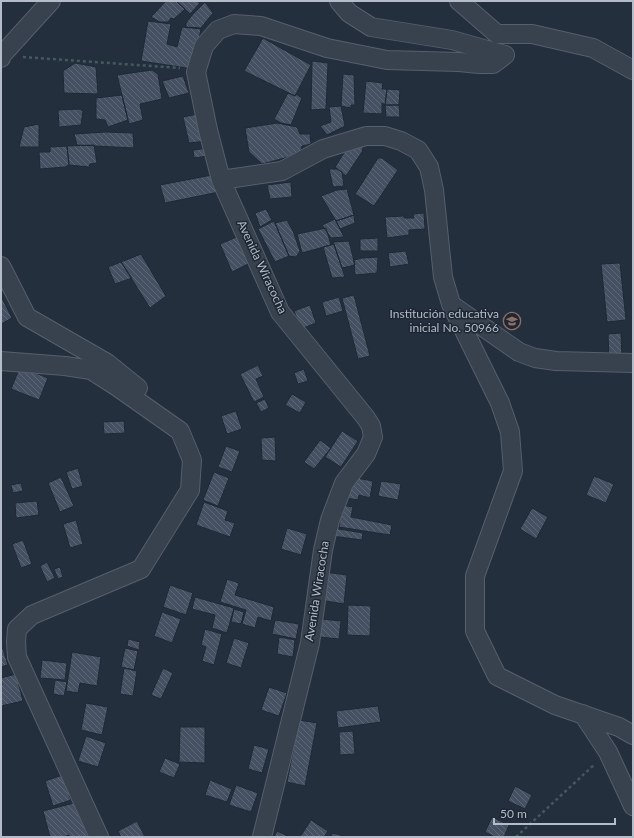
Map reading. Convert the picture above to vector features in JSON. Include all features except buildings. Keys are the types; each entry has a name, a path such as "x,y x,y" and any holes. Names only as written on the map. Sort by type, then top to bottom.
{"street":[{"path":"1,57 51,1"},
{"path":"339,1 349,13 371,27 452,40 505,55 503,43 497,34 459,1"},
{"name":"Avenida Wiracocha","path":"262,837 310,643 322,550 330,520 344,483 366,454 373,437 372,426 280,312 221,180 208,130 196,72 204,46 218,30 234,24 261,26 326,48 387,60 493,64 505,55"},
{"path":"497,34 532,34 593,48 633,70"},
{"path":"221,180 282,171 323,149 366,136 385,136 401,141 418,150 429,167 434,190 443,277 451,304 500,403 510,432 513,471 475,576 476,631 497,676 555,705 619,727 633,735"},
{"path":"1,266 27,317 107,363 164,409 180,431 192,460 190,490 141,569 32,615 17,630 8,642 17,657 99,837"},
{"path":"451,304 519,352 535,358 556,361 633,363"},
{"path":"1,361 65,366 91,370 180,431"},
{"path":"584,714 608,752 633,806"}],"path":[{"path":"1,57 193,69 196,72"},
{"path":"516,837 608,752"}],"place":[{"name":"Institución educativa inicial No. 50966","path":"512,321"}]}
